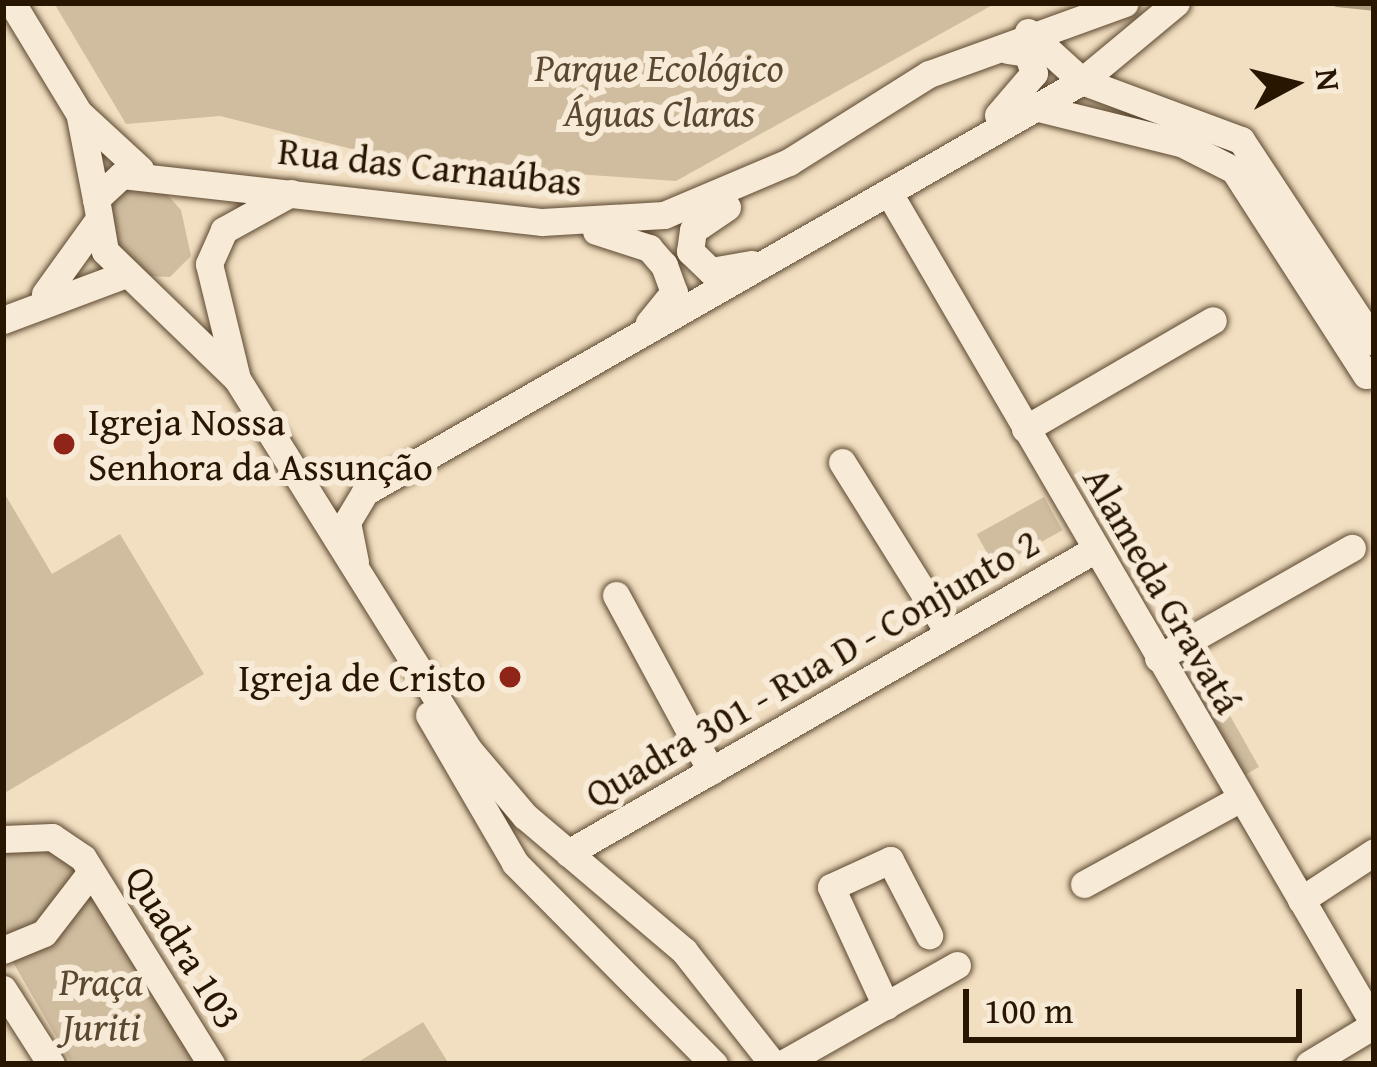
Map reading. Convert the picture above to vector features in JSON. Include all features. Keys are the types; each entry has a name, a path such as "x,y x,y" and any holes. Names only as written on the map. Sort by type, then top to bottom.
{"street":[{"path":"12,3 79,113 140,169 96,211 42,297"},
{"name":"Rua das Carnaúbas","path":"140,169 291,193 542,222 664,215 788,162 929,74 1028,32 1125,3"},
{"path":"361,590 347,522 365,492 782,258 968,142 1082,81 1176,3"},
{"path":"1028,32 1082,81 1241,140 1374,342"},
{"path":"929,74 1002,50 1035,64 1022,92 968,142"},
{"path":"1034,107 1181,142 1234,170 1370,368 1374,403"},
{"path":"79,113 96,211 126,274 237,379 416,677 525,816 696,963 777,1064 957,965"},
{"path":"782,258 711,271 689,238 788,162"},
{"path":"237,379 208,265 224,230 291,193"},
{"name":"Alameda Gravatá","path":"890,193 1374,1024"},
{"path":"542,222 614,234 664,265 672,302 619,350"},
{"path":"3,320 42,297 126,274"},
{"path":"1025,430 1213,320"},
{"path":"842,462 949,633"},
{"path":"294,476 315,490 365,492"},
{"path":"1158,658 1352,548"},
{"name":"Quadra 301 - Rua D - Conjunto 2","path":"568,853 1094,550"},
{"path":"616,595 711,771"},
{"path":"416,677 459,778 515,863 714,1064"},
{"path":"1084,884 1239,799"},
{"name":"Quadra 103","path":"6,834 52,837 91,872 211,1064"},
{"path":"1300,900 1374,852"},
{"path":"886,1006 831,887 890,860 929,935"},
{"name":"Quadra 103","path":"3,950 44,933 91,872"},
{"path":"3,989 51,1064"},
{"path":"1309,1064 1374,1024"}],"green space":[{"name":"Parque Ecológico Águas Claras","path":"54,3 996,3 676,181 404,162 220,116 126,124"},
{"path":"124,188 163,190 181,210 191,256 170,277 144,276 111,244 110,197"},
{"path":"3,491 52,574 120,534 204,674 3,794"},
{"path":"1044,497 1062,530 995,568 977,534"},
{"path":"1198,659 1259,767 1245,775 1182,669"},
{"name":"Praça Juriti","path":"39,842 79,863 199,1064 72,1064 3,945 3,854"},
{"path":"423,1022 449,1064 355,1064"}],"waterway":[{"path":"1337,3 1374,7"}],"place":[{"name":"Igreja Nossa Senhora da Assunção","path":"64,444"},
{"name":"Igreja de Cristo","path":"510,677"}]}
